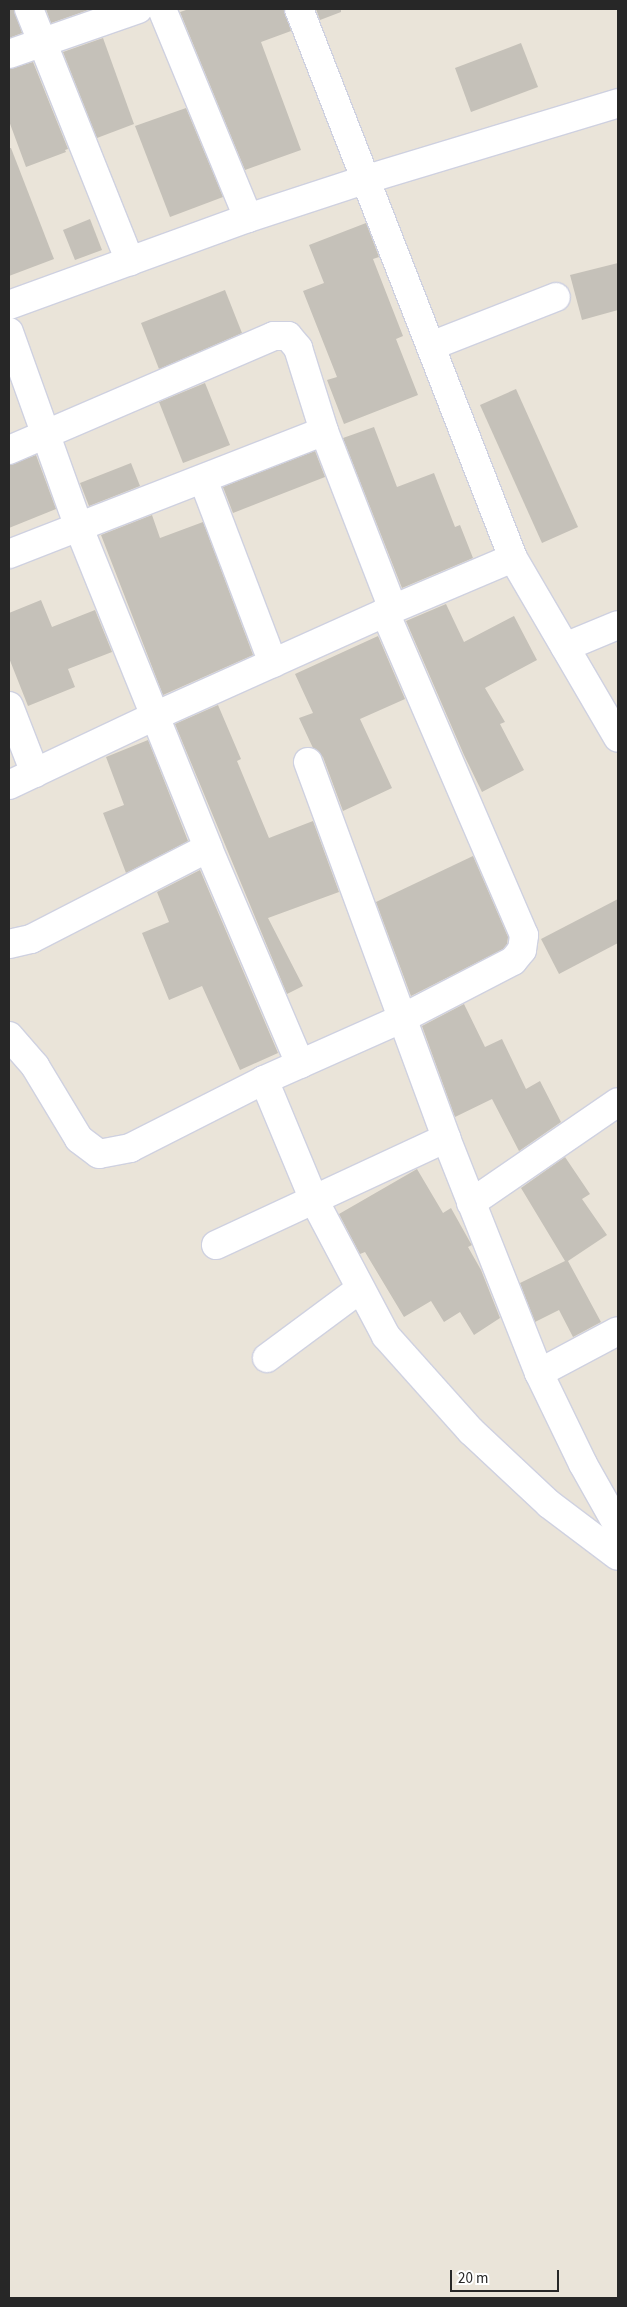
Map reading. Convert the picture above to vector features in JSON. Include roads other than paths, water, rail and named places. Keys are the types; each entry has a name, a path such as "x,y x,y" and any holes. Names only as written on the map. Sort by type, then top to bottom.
{"street":[{"path":"29,9 130,262"},
{"path":"9,54 138,9"},
{"path":"162,9 248,218"},
{"path":"298,9 367,179 513,558 618,738"},
{"path":"9,305 248,218 367,179 618,103"},
{"path":"431,346 556,297"},
{"path":"9,332 79,528 208,848 300,1064"},
{"path":"9,450 274,336 288,336 298,348 324,431 389,610 524,935 522,950 513,961 401,1019 264,1080 130,1148 99,1154 79,1139 35,1066 9,1036"},
{"path":"9,554 324,431"},
{"path":"203,479 273,663"},
{"path":"9,786 155,716 389,610 513,558"},
{"path":"565,647 618,625"},
{"path":"9,706 35,773"},
{"path":"308,762 401,1019 471,1203 539,1373 583,1464 618,1526"},
{"path":"9,944 31,939 208,848"},
{"path":"264,1080 314,1200 386,1336 471,1431 549,1504 618,1556"},
{"path":"471,1203 618,1102"},
{"path":"216,1245 446,1138"},
{"path":"267,1358 360,1289"},
{"path":"539,1373 618,1331"}]}
